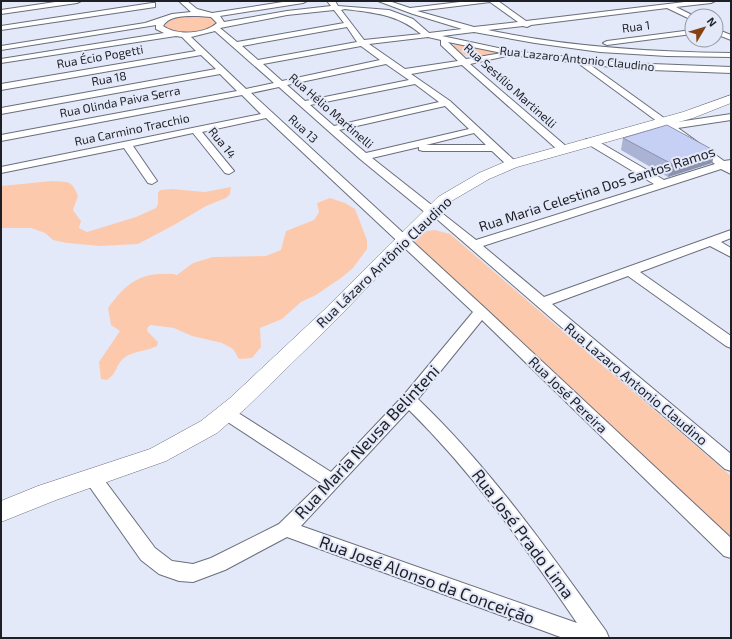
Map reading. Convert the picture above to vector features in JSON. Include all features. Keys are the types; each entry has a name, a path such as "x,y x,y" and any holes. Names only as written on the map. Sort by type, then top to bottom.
{"main road":[{"name":"Rua Lázaro Antônio Claudino","path":"1,512 48,493 158,455 209,427 226,413 331,314 443,200 461,189 512,164 590,141 667,123 688,115 730,105"}],"street":[{"path":"20,1 24,8"},
{"path":"1,12 76,1"},
{"path":"182,1 194,11 201,14"},
{"path":"248,1 256,7"},
{"path":"1,48 146,25 179,15 211,15 303,1"},
{"name":"Rua Lazaro Antonio Claudino","path":"382,1 470,29 556,44 632,51 731,55"},
{"path":"410,10 488,1"},
{"path":"493,1 728,166"},
{"path":"658,1 684,14"},
{"name":"Rua Sestílio Martinelli","path":"256,63 362,43 710,1"},
{"path":"1,28 150,3 164,20"},
{"path":"334,4 347,25 362,43 447,103 493,148 512,164"},
{"name":"Rua Lazaro Antonio Claudino","path":"1,61 175,34 203,33 218,26 334,4 386,12 410,21 427,35 512,53 581,62 663,68 731,70"},
{"name":"Rua Hélio Martinelli","path":"211,15 220,19 218,26 234,44 364,157 431,212"},
{"path":"164,20 159,25 160,28 175,34"},
{"path":"234,44 347,25"},
{"name":"Rua 1","path":"584,46 684,33"},
{"name":"Rua 13","path":"185,34 221,71 404,240"},
{"name":"Rua Sestílio Martinelli","path":"446,40 444,43 466,62 486,83 563,149"},
{"path":"620,41 623,46 632,51"},
{"name":"Rua Écio Pogetti","path":"1,86 202,52"},
{"path":"405,72 504,56 512,53"},
{"name":"Rua Olinda Paiva Serra","path":"1,138 244,92 386,61"},
{"name":"Rua 18","path":"1,111 221,71"},
{"path":"304,104 416,81"},
{"path":"332,129 447,103"},
{"name":"Rua Carmino Tracchio","path":"1,170 268,115"},
{"path":"364,157 475,130"},
{"name":"Rua 14","path":"196,131 228,171"},
{"path":"590,141 662,184"},
{"path":"127,144 152,181"},
{"path":"399,149 493,148"},
{"name":"Rua Maria Celestina Dos Santos Ramos","path":"473,244 662,184 728,166"},
{"name":"Rua Lazaro Antonio Claudino","path":"431,212 442,218 473,244 541,304 731,464"},
{"path":"541,304 629,270 731,234"},
{"name":"Rua José Pereira","path":"404,240 482,312 731,550"},
{"path":"711,241 731,253"},
{"path":"629,270 731,343"},
{"name":"Rua Maria Neusa Belinteni","path":"93,478 148,554 166,568 179,572 193,573 218,564 286,529 334,482 409,400 482,312"},
{"name":"Rua José Prado Lima","path":"409,400 438,427 502,501 600,638"},
{"path":"226,413 334,482"},
{"name":"Rua José Alonso da Conceição","path":"286,529 394,569 590,638"}],"shaded area":[{"path":"190,15 211,17 216,23 206,30 191,33 176,32 165,26 165,23 173,19"},
{"path":"457,44 493,51 495,54 477,58 467,56 451,46"},
{"path":"52,181 66,182 74,187 78,196 73,210 81,221 79,228 87,232 136,217 156,208 158,204 158,193 160,190 171,189 205,192 231,187 230,194 226,198 206,206 138,244 100,246 67,243 53,240 45,233 31,228 1,228 1,186"},
{"path":"330,198 345,203 355,209 367,240 367,249 353,268 341,278 316,295 301,302 282,319 260,328 261,347 252,358 239,359 233,349 222,343 192,336 174,328 151,325 148,327 147,331 158,342 157,346 127,356 119,363 111,377 107,380 101,379 99,362 120,331 111,325 108,308 118,295 129,285 142,277 150,275 177,275 193,263 213,257 266,256 281,250 286,231 314,220 319,212 317,203"},
{"path":"435,230 450,234 731,476 731,540 413,243 412,240 419,232"}],"building":[{"path":"667,125 715,151 672,164 623,138"}]}
